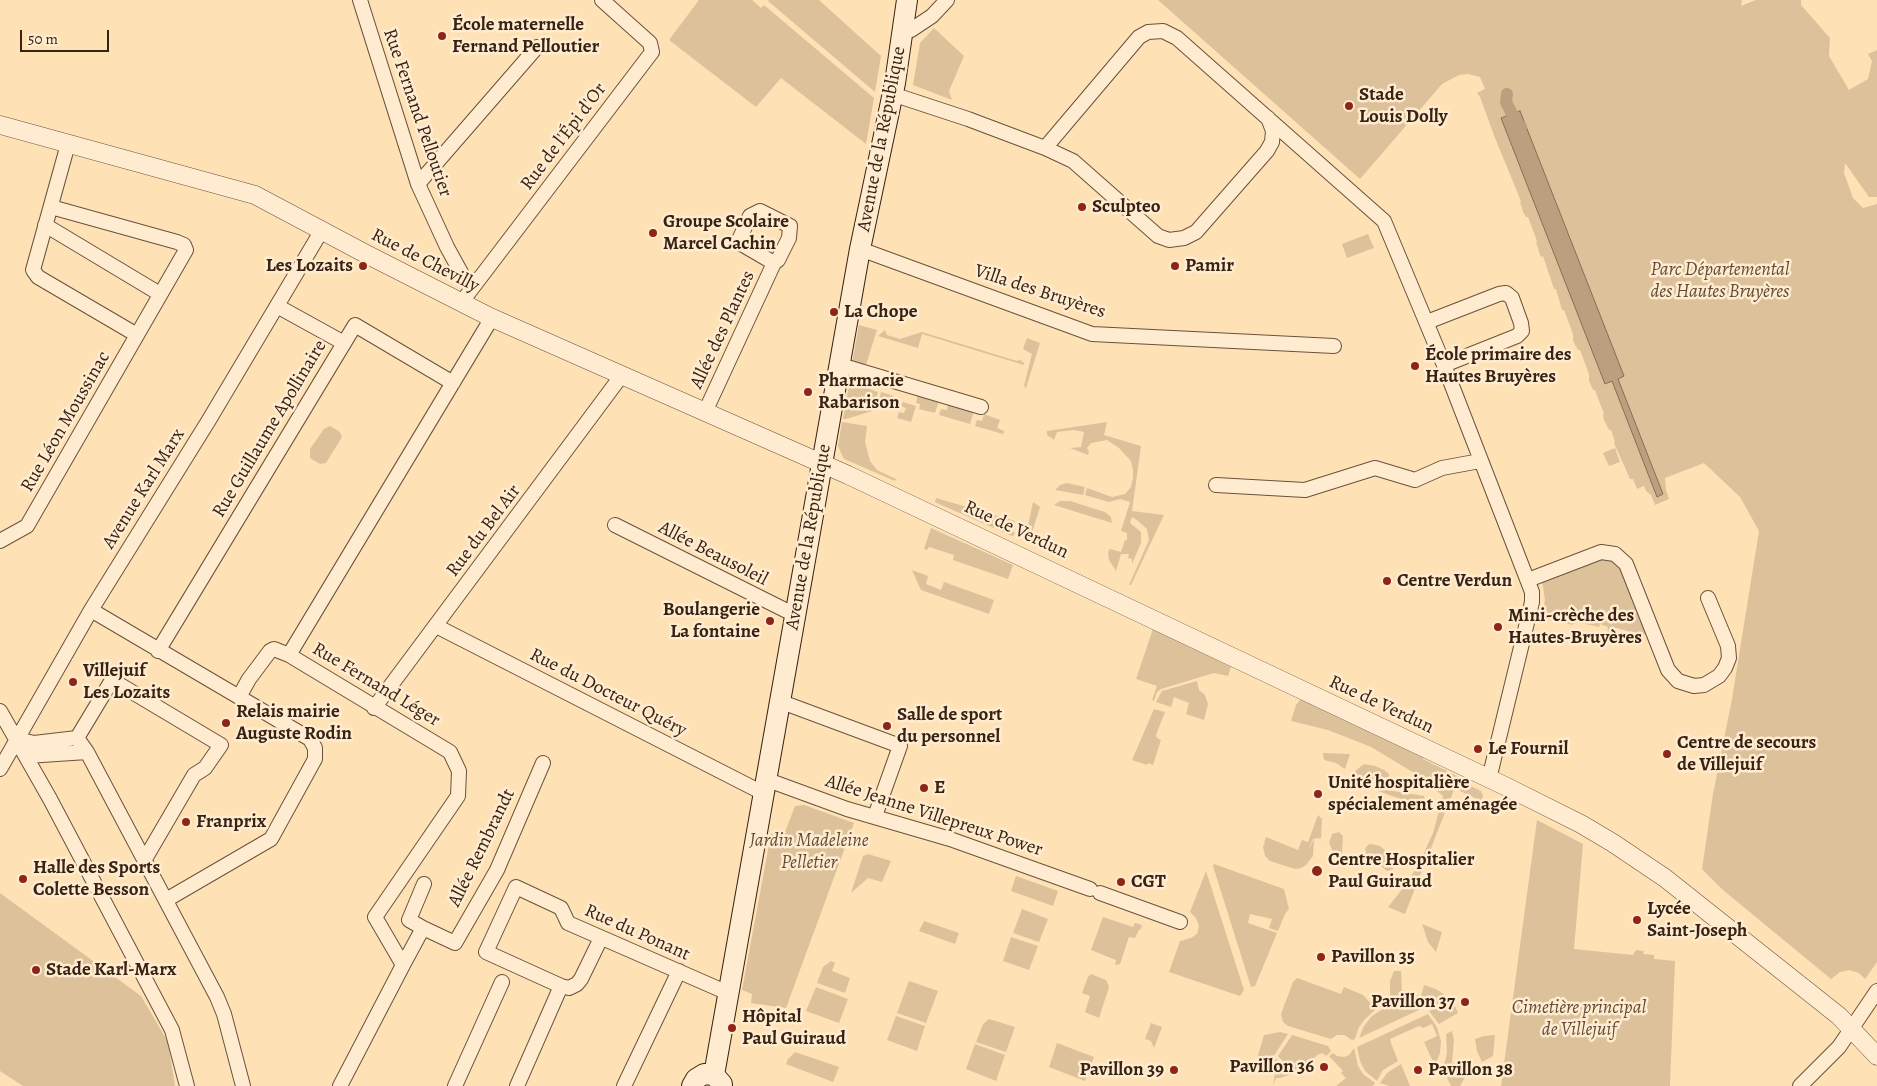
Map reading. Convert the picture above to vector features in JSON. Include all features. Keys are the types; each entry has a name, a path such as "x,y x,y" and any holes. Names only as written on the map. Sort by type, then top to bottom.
{"main road":[{"name":"Avenue de la République","path":"718,1080 728,993 764,786 860,249 892,94 907,0"},
{"name":"Avenue de la République","path":"692,1086 700,1075 709,1073 718,1080"}],"street":[{"name":"Rue Fernand Pelloutier","path":"360,0 418,184 447,247 464,278 473,287"},
{"name":"Rue de l'Épi d'Or","path":"463,304 473,287 652,52 652,46 648,41 602,0"},
{"path":"903,29 912,30 932,16 947,0"},
{"path":"1045,148 1140,37 1148,32 1163,31 1177,38 1384,221 1427,322 1532,592 1532,602 1489,779"},
{"path":"418,184 537,47"},
{"path":"892,94 959,116 1045,148 1073,161 1158,236 1169,240 1184,238 1196,232 1267,151 1272,142 1273,131 1268,117"},
{"name":"Rue de Chevilly","path":"0,125 255,195 490,317 822,463"},
{"path":"68,144 32,268 38,277 137,335"},
{"name":"Rue Léon Moussinac","path":"0,541 27,526 186,250 184,245 177,242 50,207"},
{"path":"45,225 160,294"},
{"name":"Avenue Karl Marx","path":"0,769 91,610 322,230"},
{"name":"Villa des Bruyères","path":"860,249 1092,334 1334,346"},
{"name":"Allée des Plantes","path":"705,412 774,263"},
{"path":"1427,322 1506,293 1512,298 1522,323 1522,331 1517,336 1444,366"},
{"path":"277,306 344,343"},
{"name":"Rue Fernand Léger","path":"402,965 375,917 458,796 460,771 450,752 289,656 488,326 490,317"},
{"name":"Rue Guillaume Apollinaire","path":"158,651 355,325 453,383"},
{"path":"840,365 981,407"},
{"name":"Rue du Bel Air","path":"374,708 622,375"},
{"path":"1216,485 1305,490 1375,468 1415,480 1442,468 1480,461"},
{"name":"Rue de Verdun","path":"822,463 1581,824 1665,878 1836,1014 1877,1056"},
{"name":"Allée Beausoleil","path":"615,525 795,615"},
{"path":"1528,580 1601,552 1615,554 1626,564 1668,670 1678,681 1699,686 1712,681 1725,668 1728,658 1728,646 1708,598"},
{"path":"91,610 310,739 314,748 315,759 270,839 166,900"},
{"name":"Rue du Docteur Quéry","path":"436,626 764,786"},
{"path":"239,697 270,651 274,649 289,656"},
{"path":"77,738 112,680 221,745 205,768 194,775 145,860"},
{"path":"779,701 900,746 875,816"},
{"path":"0,711 27,756 172,1030 187,1086"},
{"path":"17,740 34,743 77,738"},
{"path":"77,738 87,752 217,996 224,1014 244,1086"},
{"path":"27,756 87,752"},
{"name":"Allée Rembrandt","path":"424,884 409,920 455,943 497,870 543,763"},
{"name":"Allée Jeanne Villepreux Power","path":"764,786 773,781 847,808 950,838 1180,922"},
{"name":"Rue du Ponant","path":"561,986 486,952 516,887 561,908 568,923 728,993"},
{"path":"340,1086 423,928"},
{"path":"517,1086 561,986 569,988 577,984 601,938"},
{"path":"624,1086 679,972"},
{"path":"455,1086 502,982"},
{"path":"1800,1086 1839,1046 1877,992"}],"green space":[{"path":"699,0 752,0 761,8 764,5 874,98 866,144 781,78 756,107 669,40"},
{"path":"819,0 881,56 875,92 768,1"},
{"name":"Parc Départemental des Hautes Bruyères","path":"1158,0 1742,0 1741,6 1756,0 1801,0 1801,5 1830,38 1829,56 1849,90 1868,79 1872,61 1868,54 1877,50 1877,197 1869,197 1845,163 1844,173 1853,198 1863,208 1877,204 1877,962 1865,979 1859,973 1849,970 1840,972 1831,979 1723,890 1702,869 1713,794 1732,699 1759,531 1740,497 1704,463 1665,478 1669,499 1655,505 1651,495 1644,486 1637,489 1633,479 1630,479 1614,443 1611,430 1609,430 1604,420 1604,414 1595,390 1593,390 1589,381 1589,374 1580,350 1578,350 1573,341 1573,334 1564,310 1562,310 1556,289 1554,289 1543,256 1541,257 1528,217 1523,212 1521,201 1477,93 1485,89 1480,77 1468,74 1459,75 1442,84 1360,179"},
{"path":"934,28 964,56 949,91 952,100 913,85 920,43"},
{"path":"1368,234 1374,248 1347,258 1342,244"},
{"path":"859,325 877,330 865,368 852,363"},
{"path":"885,330 887,335 900,339 922,332 1017,361 1020,360 1024,365 922,334 918,348 878,336"},
{"path":"1027,338 1040,343 1026,388 1024,386 1032,354 1023,349"},
{"path":"851,374 857,376 855,384 878,392 872,411 843,419"},
{"path":"881,392 894,396 893,399 897,400 894,410 878,405"},
{"path":"918,395 939,401 935,413 919,409 920,404 916,403"},
{"path":"903,402 916,406 911,422 897,418 899,412 904,413 906,408 901,406"},
{"path":"948,404 974,411 970,424 939,415 941,409 947,410"},
{"path":"984,414 1000,420 997,428 1004,431 1003,434 975,426 977,420 982,421"},
{"path":"842,422 867,426 865,442 870,461 877,470 896,479 895,481 844,459 838,446"},
{"path":"1107,422 1104,435 1141,446 1132,511 1164,515 1131,585 1129,585 1149,540 1147,529 1132,517 1130,523 1141,532 1141,543 1132,564 1132,559 1128,558 1129,554 1121,554 1116,571 1109,560 1108,552 1110,549 1121,552 1125,540 1127,540 1127,533 1121,531 1130,502 1120,499 1109,502 1085,495 1087,488 1112,497 1125,494 1131,487 1133,478 1131,461 1119,448 1107,440 1091,443 1087,448 1088,455 1070,448 1081,447 1084,432 1074,430 1057,432 1054,440 1047,435 1047,431"},
{"path":"330,426 340,432 342,437 326,463 320,464 310,458 310,449 324,429"},
{"path":"1615,448 1620,462 1609,466 1603,453"},
{"path":"1067,483 1085,487 1083,495 1055,490 1060,485"},
{"path":"936,498 1015,521 1012,531 1015,533 1012,536 937,503 935,502"},
{"path":"1060,501 1070,501 1105,512 1111,517 1112,523 1054,505"},
{"path":"1033,502 1040,507 1030,539 1025,541 1023,535 1026,535"},
{"path":"931,528 1013,565 1008,579 953,560 954,555 929,547 927,550 924,549"},
{"path":"1604,557 1617,561 1648,634 1642,635 1613,628 1612,634 1607,633 1608,627 1600,624 1599,627 1577,622 1572,625 1566,623 1566,620 1557,618 1556,621 1541,619 1545,600 1542,580"},
{"path":"912,570 928,576 926,584 941,590 944,582 994,600 989,614 921,590"},
{"path":"1153,629 1231,667 1228,676 1214,673 1161,689 1157,692 1154,701 1152,700 1157,686 1136,679"},
{"path":"1197,681 1199,690 1205,695 1208,704 1204,720 1186,714 1189,703 1174,697 1171,707 1156,702 1162,691"},
{"path":"1301,699 1423,757 1423,759 1459,777 1405,914 1388,907 1408,882 1421,859 1433,833 1443,796 1416,774 1371,747 1328,730 1291,721 1296,705"},
{"path":"1154,709 1165,712 1156,735 1161,740 1153,765 1148,763 1147,765 1132,760"},
{"path":"1323,753 1350,754 1345,769 1336,763 1324,760"},
{"path":"1364,764 1384,770 1389,774 1389,778 1360,779 1355,771"},
{"path":"1459,780 1481,791 1483,797 1479,803 1471,806 1475,798 1456,789"},
{"path":"1344,783 1424,796 1427,809 1376,790"},
{"name":"Jardin Madeleine Pelletier","path":"804,805 854,823 786,1008 751,1003 752,994 742,990 771,834 781,830 785,832 795,806"},
{"path":"1318,815 1322,819 1321,838 1313,839 1307,852 1314,839 1313,856 1306,865 1295,869 1270,861 1265,856 1263,847 1264,844 1266,845 1264,843 1266,837 1298,850 1302,840 1308,842"},
{"name":"Cimetière principal de Villejuif","path":"1537,820 1583,844 1574,949 1633,955 1636,950 1644,951 1643,954 1654,955 1654,959 1675,961 1670,1086 1501,1086"},
{"path":"1339,832 1343,836 1342,853 1347,860 1348,864 1346,865 1338,863 1329,843 1332,834"},
{"path":"1371,844 1380,846 1388,853 1394,862 1393,869 1387,871 1375,861 1368,859 1365,849"},
{"path":"868,854 891,861 882,882 868,878 851,893 863,856"},
{"path":"1214,864 1284,889 1289,909 1278,931 1269,928 1272,919 1250,914 1248,923 1277,933 1255,986 1251,987 1213,866"},
{"path":"1206,871 1244,990 1240,996 1169,972 1180,941 1197,934 1199,926 1196,918 1190,912"},
{"path":"1016,876 1058,891 1053,906 1011,891"},
{"name":"Stade Karl-Marx","path":"0,893 141,996 168,1042 175,1086 23,1086 0,1071"},
{"path":"1022,909 1048,919 1039,942 1013,933"},
{"path":"1103,917 1133,927 1135,923 1142,925 1135,938 1129,937 1120,964 1115,965 1116,960 1091,950"},
{"path":"924,921 959,933 955,944 919,931"},
{"path":"1422,924 1442,932 1436,952 1428,942"},
{"path":"1011,937 1038,946 1029,970 1003,961"},
{"path":"831,961 835,963 832,971 850,978 845,993 817,983 823,967"},
{"path":"1394,971 1401,971 1402,994 1421,996 1424,985 1436,989 1449,998 1427,1009 1408,1002 1390,1003 1390,981"},
{"path":"1091,974 1106,980 1109,987 1099,1018 1085,1012 1090,996 1082,993"},
{"path":"1297,978 1341,994 1344,987 1363,995 1376,1009 1365,1019 1359,1027 1355,1039 1352,1040 1344,1035 1337,1035 1331,1039 1288,1026 1283,1022 1281,1014 1293,982"},
{"path":"909,981 938,991 926,1023 897,1013"},
{"path":"816,987 848,999 839,1023 806,1011"},
{"path":"1452,1000 1458,1013 1439,1024 1429,1011"},
{"path":"1408,1005 1421,1009 1359,1038 1364,1026 1372,1016 1386,1007"},
{"path":"1428,1014 1437,1027 1441,1041 1440,1053 1435,1066 1424,1042 1437,1036 1432,1024 1423,1028 1419,1026 1390,1039 1398,1061 1383,1070 1377,1081 1365,1071 1360,1061 1357,1047"},
{"path":"896,1016 925,1026 917,1051 887,1040"},
{"path":"989,1019 1015,1027 1006,1052 976,1042 983,1024"},
{"path":"1151,1023 1162,1027 1154,1048 1151,1041 1145,1039"},
{"path":"1452,1031 1454,1040 1452,1063 1469,1065 1471,1067 1460,1086 1451,1086 1443,1069 1447,1053 1446,1034"},
{"path":"1280,1032 1288,1034 1268,1065 1256,1062 1264,1035"},
{"path":"1292,1035 1328,1046 1331,1051 1326,1056 1323,1053 1317,1055 1314,1058 1314,1062 1299,1077 1278,1056"},
{"path":"1495,1035 1493,1056 1482,1062 1477,1051 1475,1039"},
{"path":"1057,1043 1094,1057 1085,1081 1049,1067"},
{"path":"975,1044 1005,1055 996,1081 966,1069"},
{"path":"1354,1048 1358,1066 1363,1074 1375,1083 1373,1086 1336,1086 1346,1078 1341,1073 1343,1071 1329,1056 1333,1053 1344,1057 1349,1055"},
{"path":"795,1052 839,1067 833,1082 786,1064"},
{"path":"1276,1059 1292,1074 1276,1078 1273,1086 1276,1067 1273,1063"},
{"path":"1401,1064 1410,1086 1389,1086 1380,1083 1387,1073"}],"shaded area":[{"path":"1520,111 1624,376 1618,379 1663,494 1657,497 1612,381 1605,384 1501,118"}],"waterway":[{"path":"1507,94 1506,102 1516,122 1521,127"}],"place":[{"name":"École maternelle Fernand Pelloutier","path":"442,36"},
{"name":"Stade Louis Dolly","path":"1349,106"},
{"name":"Sculpteo","path":"1082,207"},
{"name":"Groupe Scolaire Marcel Cachin","path":"653,233"},
{"name":"Les Lozaits","path":"363,266"},
{"name":"Pamir","path":"1175,266"},
{"name":"La Chope","path":"834,312"},
{"name":"École primaire des Hautes Bruyères","path":"1415,366"},
{"name":"Pharmacie Rabarison","path":"808,392"},
{"name":"Centre Verdun","path":"1387,581"},
{"name":"Boulangerie La fontaine","path":"770,621"},
{"name":"Mini-crèche des Hautes-Bruyères","path":"1498,627"},
{"name":"Villejuif Les Lozaits","path":"73,682"},
{"name":"Relais mairie Auguste Rodin","path":"226,723"},
{"name":"Salle de sport du personnel","path":"887,726"},
{"name":"Le Fournil","path":"1478,749"},
{"name":"Centre de secours de Villejuif","path":"1667,754"},
{"name":"E","path":"924,788"},
{"name":"Unité hospitalière spécialement aménagée","path":"1318,794"},
{"name":"Franprix","path":"186,822"},
{"name":"Centre Hospitalier Paul Guiraud","path":"1317,871"},
{"name":"Halle des Sports Colette Besson","path":"23,879"},
{"name":"CGT","path":"1121,882"},
{"name":"Lycée Saint-Joseph","path":"1637,920"},
{"name":"Pavillon 35","path":"1321,957"},
{"name":"Stade Karl-Marx","path":"36,970"},
{"name":"Pavillon 37","path":"1465,1002"},
{"name":"Hôpital Paul Guiraud","path":"732,1028"},
{"name":"Pavillon 36","path":"1324,1067"},
{"name":"Pavillon 39","path":"1174,1070"},
{"name":"Pavillon 38","path":"1418,1070"}]}
